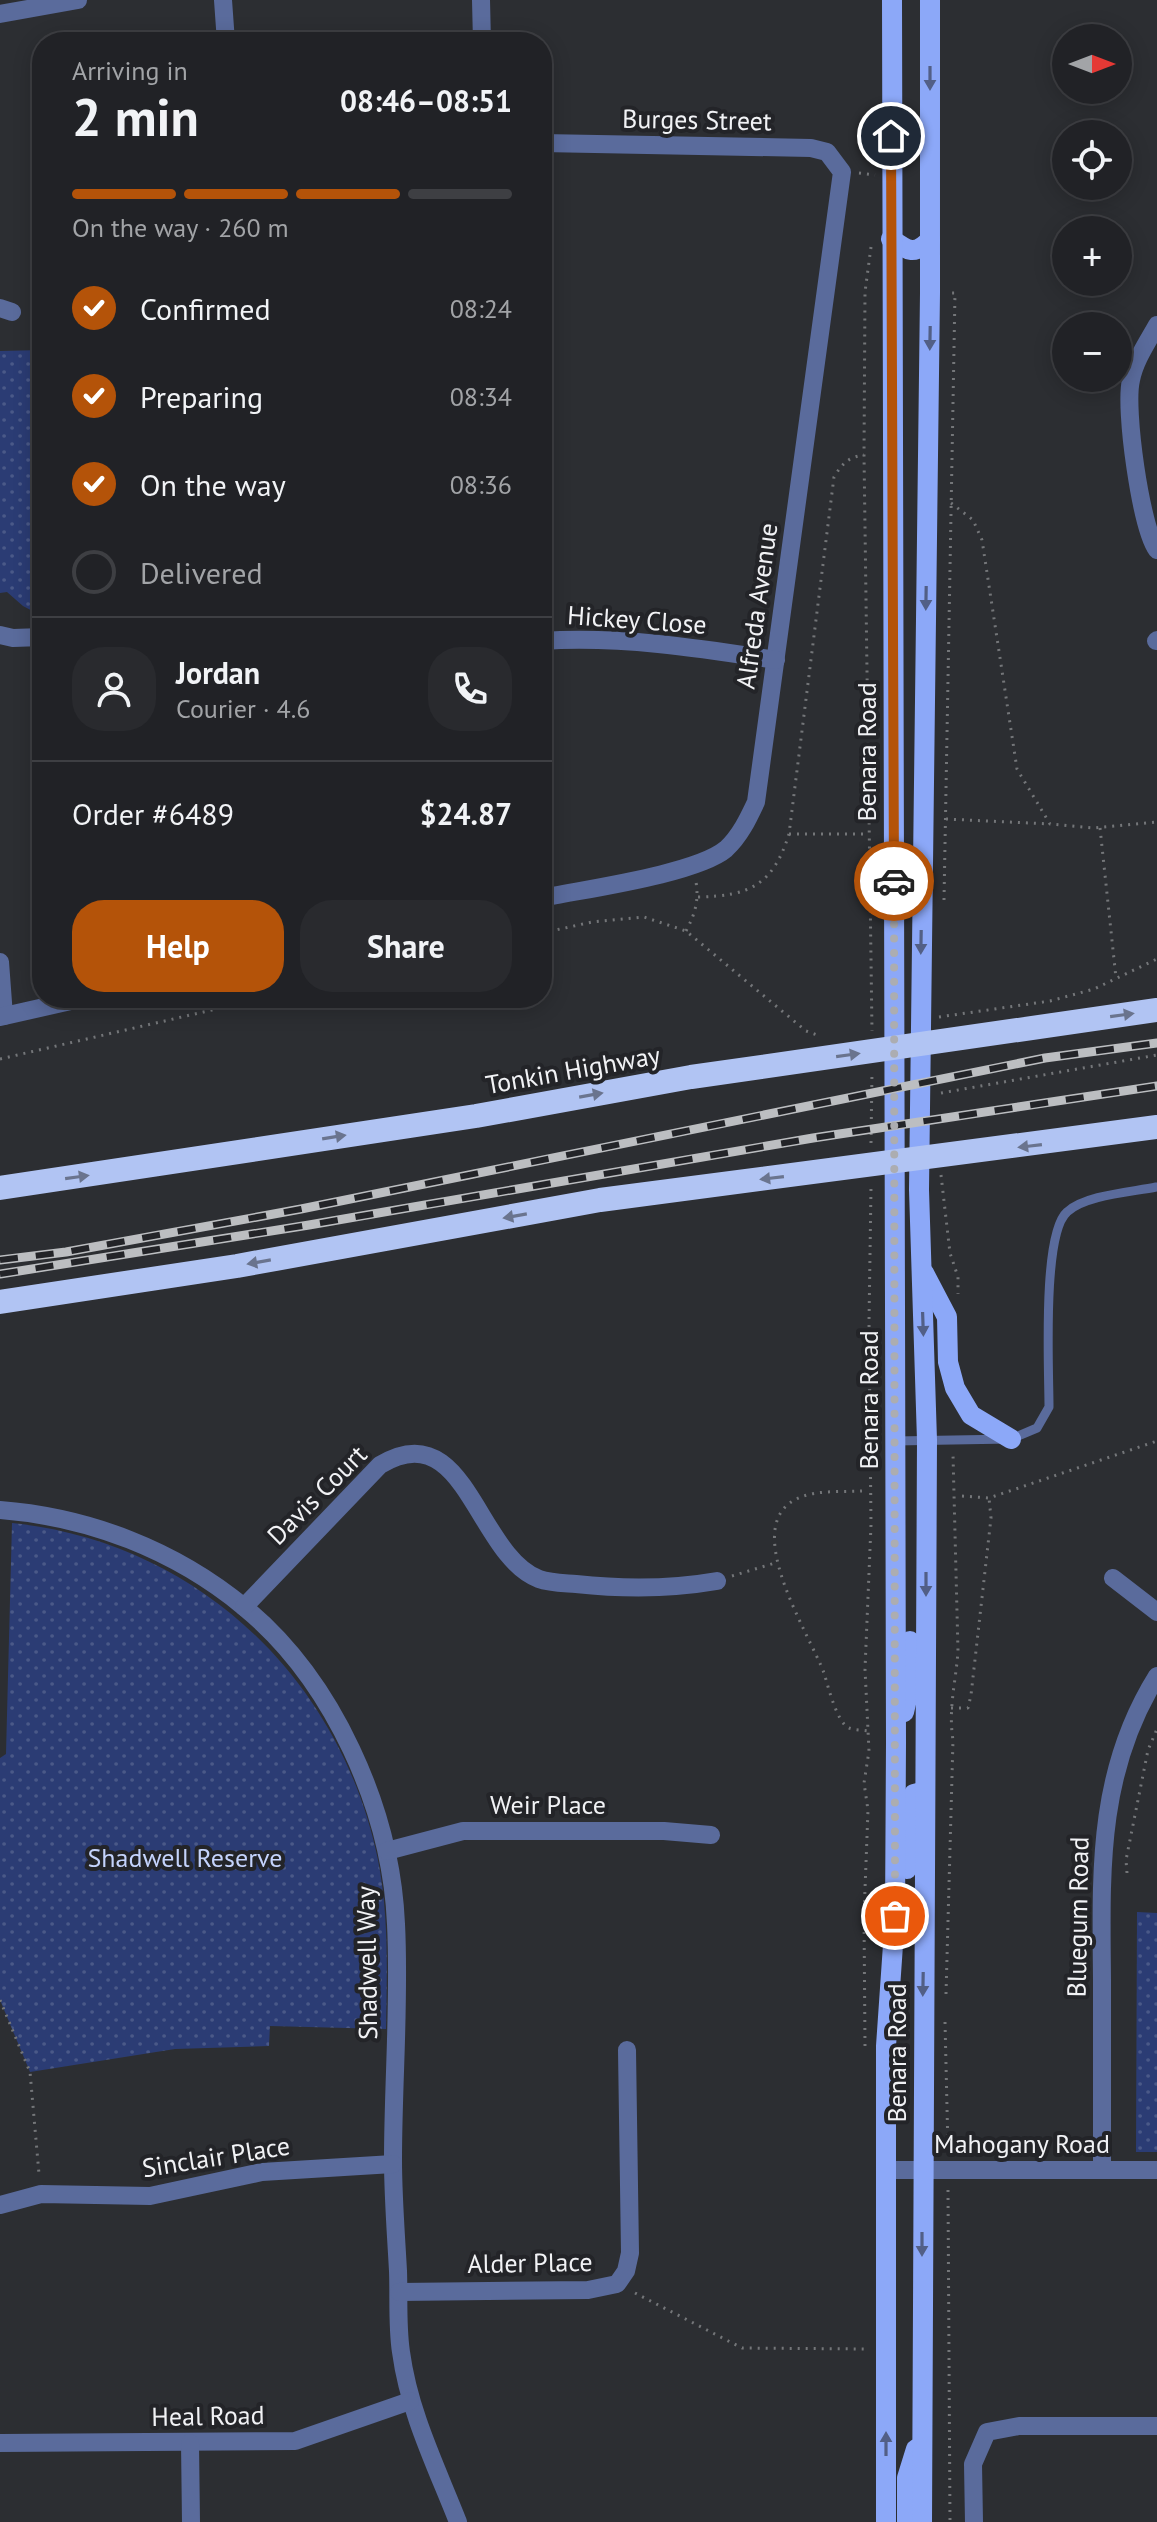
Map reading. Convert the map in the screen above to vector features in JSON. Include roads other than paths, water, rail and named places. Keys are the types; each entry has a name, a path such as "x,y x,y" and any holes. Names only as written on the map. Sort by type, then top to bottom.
{"highway":[{"name":"Tonkin Highway","path":"0,1188 476,1116 706,1075 1157,1010"},
{"path":"0,1302 223,1268 600,1200 1157,1127"}],"main road":[{"name":"Benara Road","path":"886,2522 886,2046 895,1916 895,1005 882,237 892,0"},
{"name":"Benara Road","path":"922,2522 927,1440 919,1190 924,1010 930,0"},
{"path":"882,237 914,251 922,249 930,240"},
{"path":"922,1270 947,1317 948,1362 955,1388 971,1415 1011,1439"},
{"name":"Benara Road","path":"896,1743 910,1686 909,1455 927,1440"},
{"path":"895,1916 907,1873 911,1800 914,1794 918,1793 925,1804"},
{"path":"907,2522 907,2478 922,2430"}],"street":[{"path":"0,14 78,0"},
{"path":"223,0 225,32"},
{"path":"481,0 482,32"},
{"name":"Burges Street","path":"552,143 811,148 827,152 842,172"},
{"name":"Alfreda Avenue","path":"552,896 694,866 725,849 746,825 756,802 842,172"},
{"path":"1157,325 1137,361 1130,383 1128,410 1146,522 1157,550"},
{"path":"0,635 32,637"},
{"name":"Hickey Close","path":"552,640 658,643 776,660"},
{"path":"0,962 2,1017 41,1008"},
{"name":"Davis Court","path":"244,1607 380,1465 398,1454 417,1452 447,1464 513,1562 539,1579 601,1587 684,1586 717,1581"},
{"name":"Shadwell Way","path":"0,1510 78,1522 133,1541 182,1565 244,1607 267,1628 307,1676 338,1724 366,1786 387,1851 396,1924 393,2164 400,2349 410,2401 458,2522"},
{"path":"1113,1578 1157,1612"},
{"name":"Bluegum Road","path":"1102,2169 1101,1860 1110,1795 1124,1746 1157,1676"},
{"name":"Weir Place","path":"387,1851 463,1831 664,1831 711,1835"},
{"name":"Alder Place","path":"399,2292 588,2290 617,2284 626,2271 630,2253 627,2050"},
{"name":"Sinclair Place","path":"0,2205 41,2194 150,2196 262,2172 393,2164"},
{"name":"Mahogany Road","path":"886,2170 1157,2170"},
{"name":"Heal Road","path":"0,2443 295,2441 410,2401"},
{"path":"974,2522 973,2464 987,2432 1019,2426 1157,2426"},
{"path":"190,2443 191,2522"}],"lane":[{"path":"895,1441 1011,1439 1037,1428 1049,1407 1051,1271 1057,1227 1066,1212 1080,1204 1156,1187"}],"railway":[{"path":"0,1260 66,1252 301,1209 1045,1058 1157,1043"},
{"path":"0,1274 309,1225 813,1138 1157,1086"}],"park label":[{"name":"Shadwell Reserve","path":"185,1858"}]}
